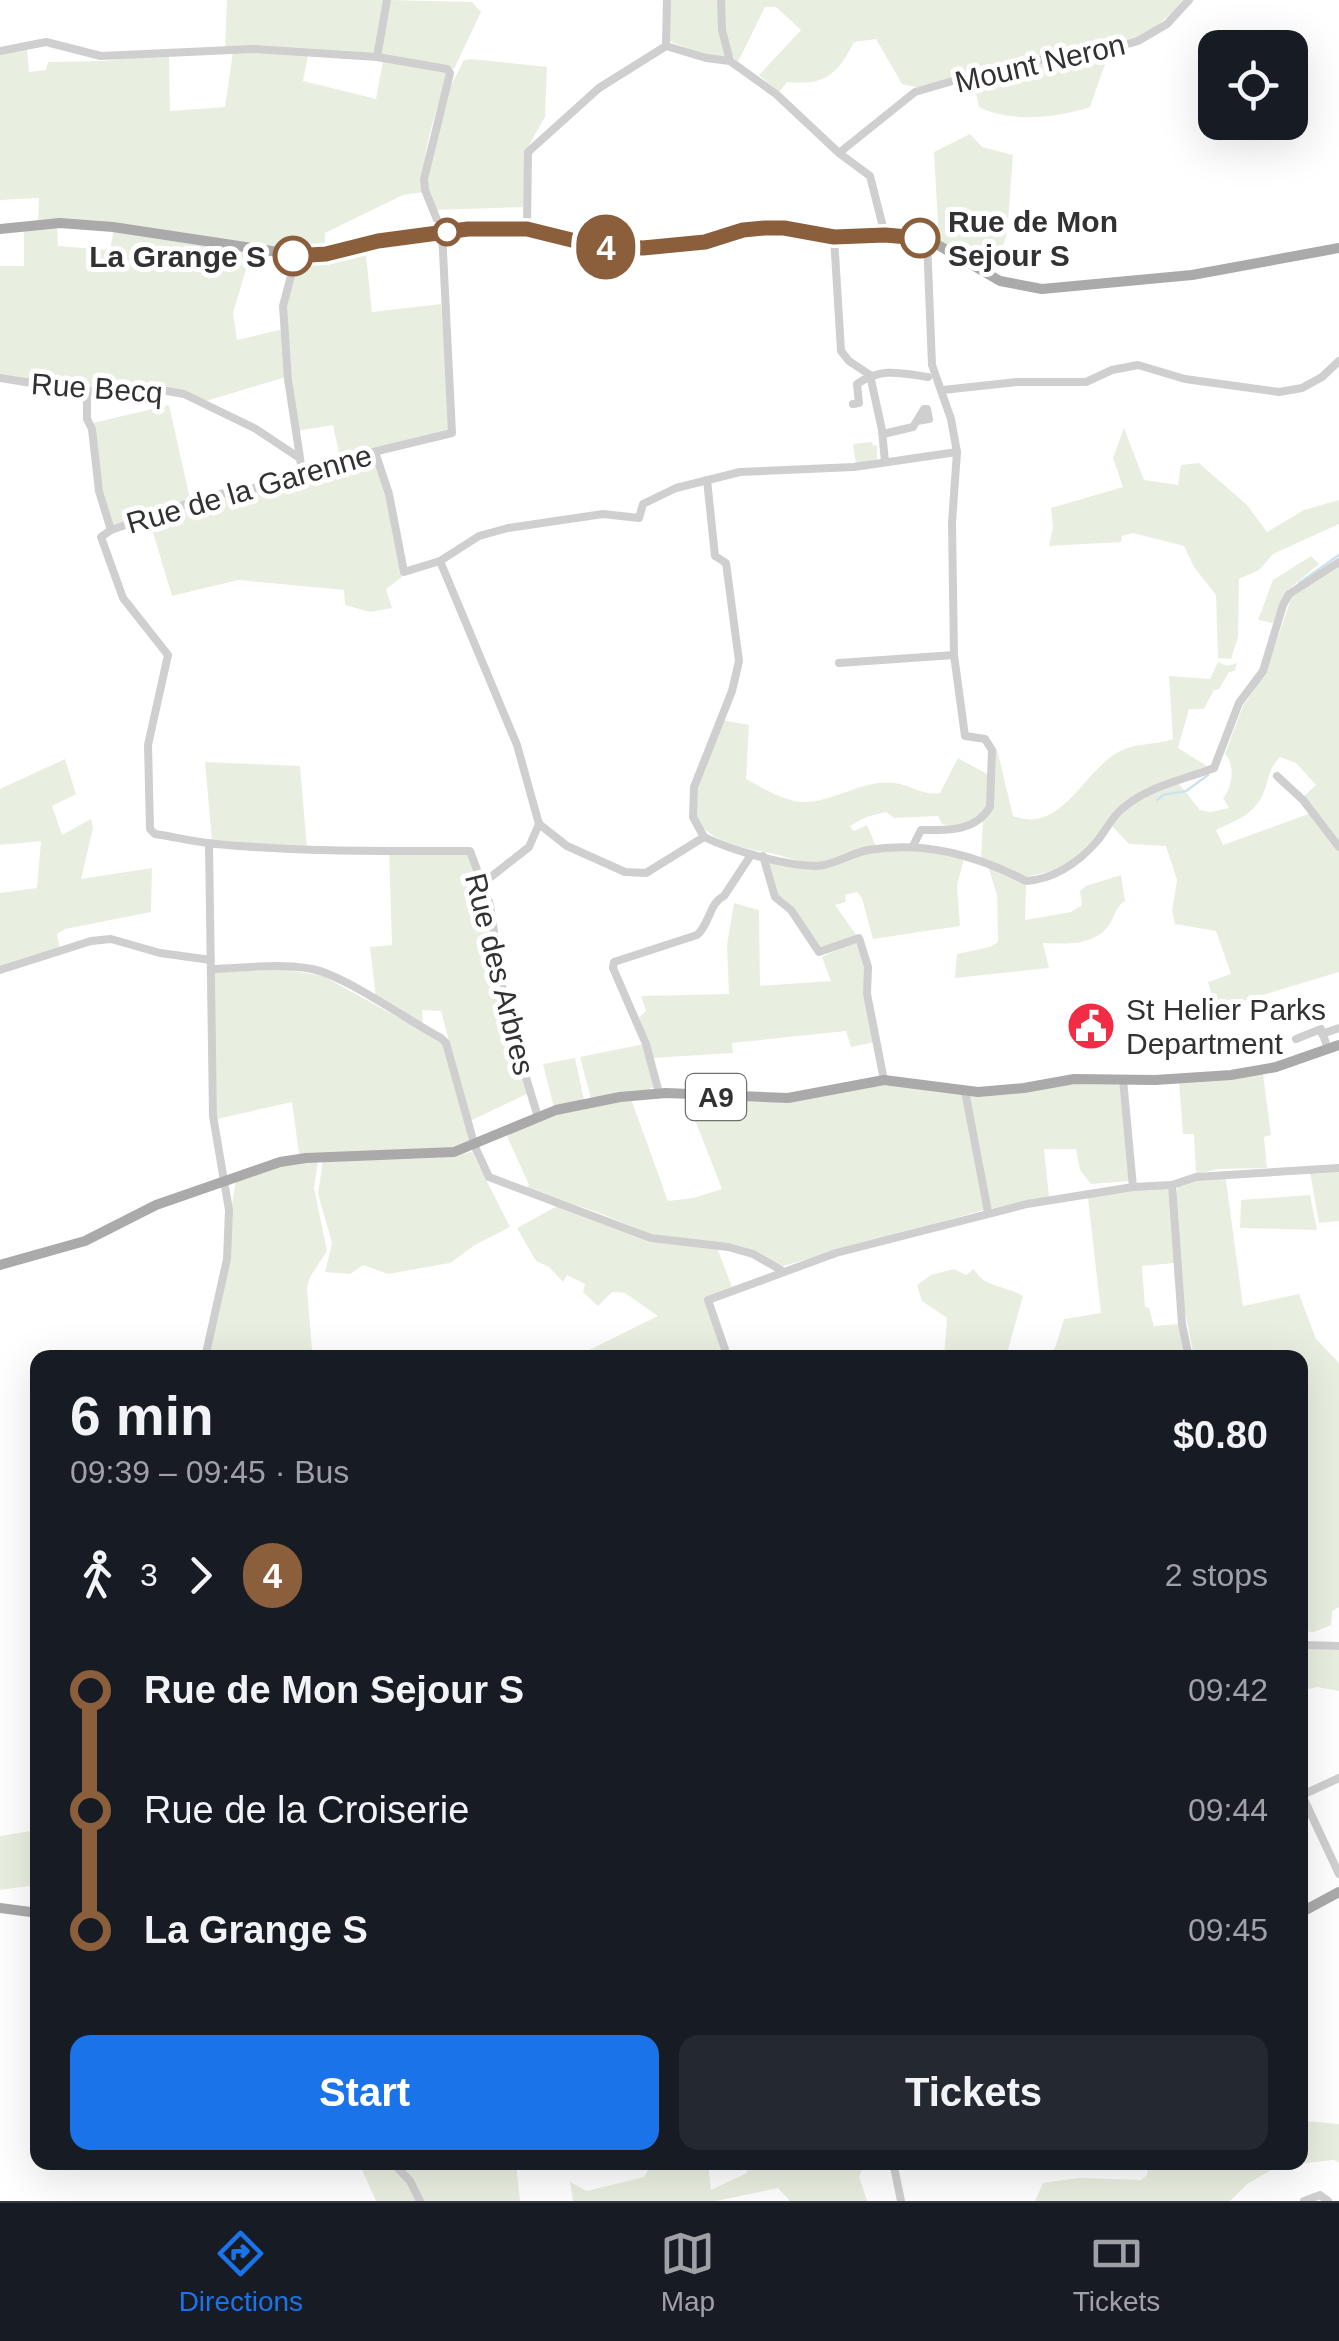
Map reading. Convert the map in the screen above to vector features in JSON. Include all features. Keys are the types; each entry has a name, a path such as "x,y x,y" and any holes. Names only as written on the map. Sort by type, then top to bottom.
{"main road":[{"path":"0,229 60,224 112,226 296,256 442,232 527,229 592,245 643,248 705,242 743,230 784,228 834,237 885,235 927,240 1000,280 1042,290 1192,276 1339,248"},
{"name":"A9","path":"0,1265 85,1241 156,1205 292,1159 424,1155 475,1147 538,1117 604,1100 658,1093 788,1098 884,1080 965,1091 1024,1088 1074,1079 1155,1080 1242,1074 1333,1047"},
{"path":"1308,1909 1339,1892"},
{"path":"0,1908 30,1912"}],"street":[{"path":"377,57 387,0"},
{"path":"666,46 667,0"},
{"path":"721,0 722,30 730,61"},
{"name":"Mount Neron","path":"839,154 915,92 1010,64 1138,42 1168,24 1190,0"},
{"path":"0,51 46,42 101,56 253,48 377,57 447,69 450,73 424,179 442,232"},
{"path":"527,229 528,152 599,88 666,46 730,61 776,94 839,154 870,176 885,235"},
{"name":"Rue de la Garenne","path":"209,843 155,834 148,823 148,745 168,655 116,585 101,537 111,530 210,496 275,484 302,470 448,436 454,429 442,232"},
{"path":"834,237 841,351 870,375 885,462"},
{"path":"913,846 921,830 964,828 985,814 990,807 992,750 985,739 964,734 954,654 952,523 958,452 943,390 932,365 927,240"},
{"path":"296,256 284,306 302,470"},
{"path":"943,390 1016,382 1086,382 1112,370 1138,365 1185,379 1278,392 1302,388 1339,361"},
{"path":"853,404 860,403 856,384 870,375 886,370 928,377"},
{"name":"Rue Becq","path":"0,378 87,392 140,386 184,394 256,429 298,457"},
{"path":"87,392 97,484 111,530"},
{"path":"883,434 913,426 917,421"},
{"path":"375,452 404,572 440,562 479,536 508,528 604,514 639,518 643,504 676,488 740,472 854,467 958,452"},
{"path":"707,480 714,556 726,562 738,661 732,691 694,787 694,817 704,837 752,855 819,866 865,850 913,846 989,863 1026,881 1070,865 1134,800 1160,786 1214,768 1240,704 1263,671 1289,594 1339,562"},
{"path":"440,562 517,746 539,824 567,846 625,872 646,873 704,837"},
{"path":"839,663 954,654"},
{"path":"1277,776 1302,800 1339,847"},
{"path":"482,884 529,847 539,824"},
{"path":"207,1350 227,1259 230,1210 213,1116 209,843"},
{"name":"Rue des Arbres","path":"209,843 349,852 376,848 470,850 490,905 490,926 506,1012 538,1117"},
{"path":"658,1093 646,1044 613,968 614,962 697,935 704,929 717,899 724,896 752,855"},
{"path":"763,856 774,897 791,910 819,952 858,938 868,967 867,994 884,1080"},
{"path":"0,970 91,941 112,939 211,964 311,969 340,981 446,1042 475,1147 488,1176 651,1238 728,1248 752,1254 781,1270"},
{"path":"1322,1034 1339,1028"},
{"path":"1296,1039 1321,1029 1333,1047"},
{"path":"1124,1078 1132,1187"},
{"path":"965,1091 988,1212"},
{"path":"725,1350 708,1300 781,1270 988,1212 1132,1187 1172,1185 1196,1177 1339,1168"},
{"path":"1172,1185 1187,1350"},
{"path":"1308,1645 1339,1646"},
{"path":"1308,1793 1339,1778"},
{"path":"1308,1810 1339,1874"},
{"path":"400,2170 420,2201"},
{"path":"895,2170 901,2201"},
{"path":"1304,2201 1320,2195 1328,2201"}],"green space":[{"path":"227,0 385,0 375,55 225,48"},
{"path":"390,0 472,2 481,12 454,69 380,56"},
{"path":"669,0 718,0 725,55 721,59 669,41"},
{"path":"724,0 1186,0 1139,37 1008,62 919,88 902,84 876,39 854,42 829,76 811,82 787,82 779,92 759,75 801,30 776,7 765,7 738,62 727,41"},
{"path":"27,46 29,72 46,70 48,62 169,54 170,111 225,107 233,52 253,50 308,56 303,81 376,99 383,61 445,72 427,148 424,192 403,195 325,233 325,250 305,252 264,250 163,230 38,222 39,198 0,200 0,52"},
{"path":"1110,50 1090,107 1034,117 1005,115 979,107 973,78 1011,65"},
{"path":"464,60 547,67 545,117 525,152 526,207 436,210 426,183 446,95"},
{"path":"970,134 982,147 1013,155 1007,234 993,274 939,242 934,152"},
{"path":"57,226 58,246 110,250 114,229 251,253 233,313 237,340 283,329 286,377 206,401 160,386 74,387 0,376 0,266 24,266 24,229"},
{"path":"365,246 372,312 441,304 451,425 449,431 340,458 333,425 297,431 286,308 297,260"},
{"path":"169,405 190,499 113,525 101,482 93,423"},
{"path":"1124,428 1144,480 1178,485 1181,465 1199,463 1247,505 1267,532 1304,510 1339,500 1339,524 1273,554 1259,570 1239,579 1238,637 1231,659 1218,658 1216,595 1194,567 1184,546 1133,533 1122,536 1121,542 1049,546 1051,508 1123,487 1113,458"},
{"path":"853,444 877,445 877,461 856,464"},
{"path":"373,454 391,515 402,577 386,589 392,608 370,612 345,605 344,590 238,580 172,596 149,519 229,492 273,489 308,470"},
{"path":"1311,556 1319,564 1288,590 1273,623 1258,620 1273,580"},
{"path":"1339,565 1339,844 1303,797 1316,785 1296,763 1280,757 1255,807 1216,830 1223,845 1311,813 1339,850 1339,972 1216,1009 1208,982 1231,974 1216,931 1175,924 1172,911 1177,880 1166,846 1129,844 1112,826 1142,799 1179,784 1200,810 1229,808 1223,798 1232,776 1225,754 1243,706 1266,672 1292,596"},
{"path":"1218,662 1227,666 1237,663 1235,671 1229,672 1219,689 1214,690 1204,709 1189,709 1178,748 1207,766 1145,790 1057,870 1026,877 981,858 983,819 992,807 994,751 997,749 1013,816 1045,817 1059,809 1120,751 1173,739 1169,676 1210,679"},
{"path":"722,720 749,725 746,779 789,800 815,801 883,783 940,793 958,758 987,774 988,805 979,818 961,825 942,824 938,816 894,818 886,812 866,817 850,826 854,831 867,825 876,846 817,863 736,845 714,836 700,824 695,809 702,772"},
{"path":"65,759 76,794 52,806 62,835 91,819 93,828 81,879 152,868 151,912 65,929 57,934 60,949 0,967 0,893 37,888 41,841 0,845 0,789"},
{"path":"205,762 300,766 307,848 212,841"},
{"path":"914,848 964,859 957,885 960,926 873,939 857,892 845,895 846,902 835,905 857,936 819,949 776,895 766,858 819,869 866,854"},
{"path":"389,852 467,854 488,905 502,1004 527,1094 470,1121 441,1011 422,1010 423,1027 376,999 370,947 392,945"},
{"path":"988,866 1026,885 1025,920 1071,912 1082,905 1080,891 1086,886 1121,875 1125,901 1107,928 1093,938 1076,943 1043,943 1049,968 955,978 957,954 998,942 997,895"},
{"path":"734,903 759,910 760,986 831,981 822,957 855,941 867,971 875,1042 851,1047 846,1031 732,1043 733,1053 652,1058 639,1017 646,1011 641,996 729,994 727,945"},
{"path":"282,969 323,976 441,1041 472,1143 426,1151 299,1154 292,1102 217,1119 214,973"},
{"path":"644,1044 656,1087 591,1099 580,1057"},
{"path":"575,1058 584,1100 554,1108 543,1064"},
{"path":"1263,1074 1271,1135 1264,1137 1267,1168 1219,1169 1196,1174 1194,1134 1183,1134 1179,1083"},
{"path":"1120,1082 1130,1181 1091,1184 1080,1170 1076,1149 1044,1149 1049,1197 984,1210 783,1266 751,1251 651,1234 526,1189 529,1185 507,1136 550,1116 631,1099 668,1201 722,1189 690,1107 697,1098 791,1102 877,1085 906,1085 970,1095"},
{"path":"472,1152 510,1227 450,1263 388,1274 363,1265 350,1274 325,1272 332,1243 318,1194 323,1160 439,1158"},
{"path":"318,1162 314,1188 327,1251 307,1288 312,1350 208,1350 236,1180 280,1164"},
{"path":"1339,1170 1339,1221 1319,1223 1310,1172"},
{"path":"1225,1173 1243,1306 1299,1294 1316,1339 1339,1363 1339,1607 1332,1611 1331,1625 1314,1632 1308,1632 1308,1350 1193,1350 1182,1295 1178,1186"},
{"path":"1167,1188 1171,1196 1175,1263 1142,1266 1145,1307 1149,1308 1154,1326 1180,1324 1186,1350 1053,1350 1064,1319 1101,1313 1088,1198"},
{"path":"1310,1195 1317,1230 1240,1228 1241,1200"},
{"path":"559,1205 651,1240 717,1248 732,1287 705,1299 723,1350 589,1350 658,1316 625,1293 612,1292 598,1306 583,1292 585,1284 567,1275 563,1282 549,1267 536,1261 517,1228"},
{"path":"954,1269 966,1275 974,1269 989,1283 1023,1296 1008,1350 945,1350 947,1318 922,1301 917,1285 931,1275"},
{"path":"1308,1649 1339,1650 1339,1691 1308,1689"},
{"path":"30,1831 30,1886 0,1890 0,1836"},
{"path":"1308,2121 1339,2124 1339,2163 1308,2163"},
{"path":"362,2170 397,2170 418,2201 376,2201"},
{"path":"400,2170 517,2170 520,2201 422,2201"},
{"path":"648,2170 709,2170 711,2190 748,2170 862,2170 859,2176 867,2201 790,2201 778,2188 716,2201 573,2201 570,2182 587,2191 644,2177"},
{"path":"1147,2170 1271,2170 1247,2184 1230,2201 1035,2201 1043,2183 1079,2178 1141,2180"}],"waterway":[{"path":"1299,583 1339,555"},
{"path":"1157,800 1186,791 1208,775"}],"bus line":[{"name":"4","path":"293,256 326,254 360,244 468,229 527,229 592,245 643,248 705,242 743,230 765,228 834,237 920,238"}],"place":[{"name":"Rue de Mon Sejour S","path":"920,238"},
{"name":"La Grange S","path":"293,256"},
{"name":"St Helier Parks Department","path":"1091,1026"}]}
